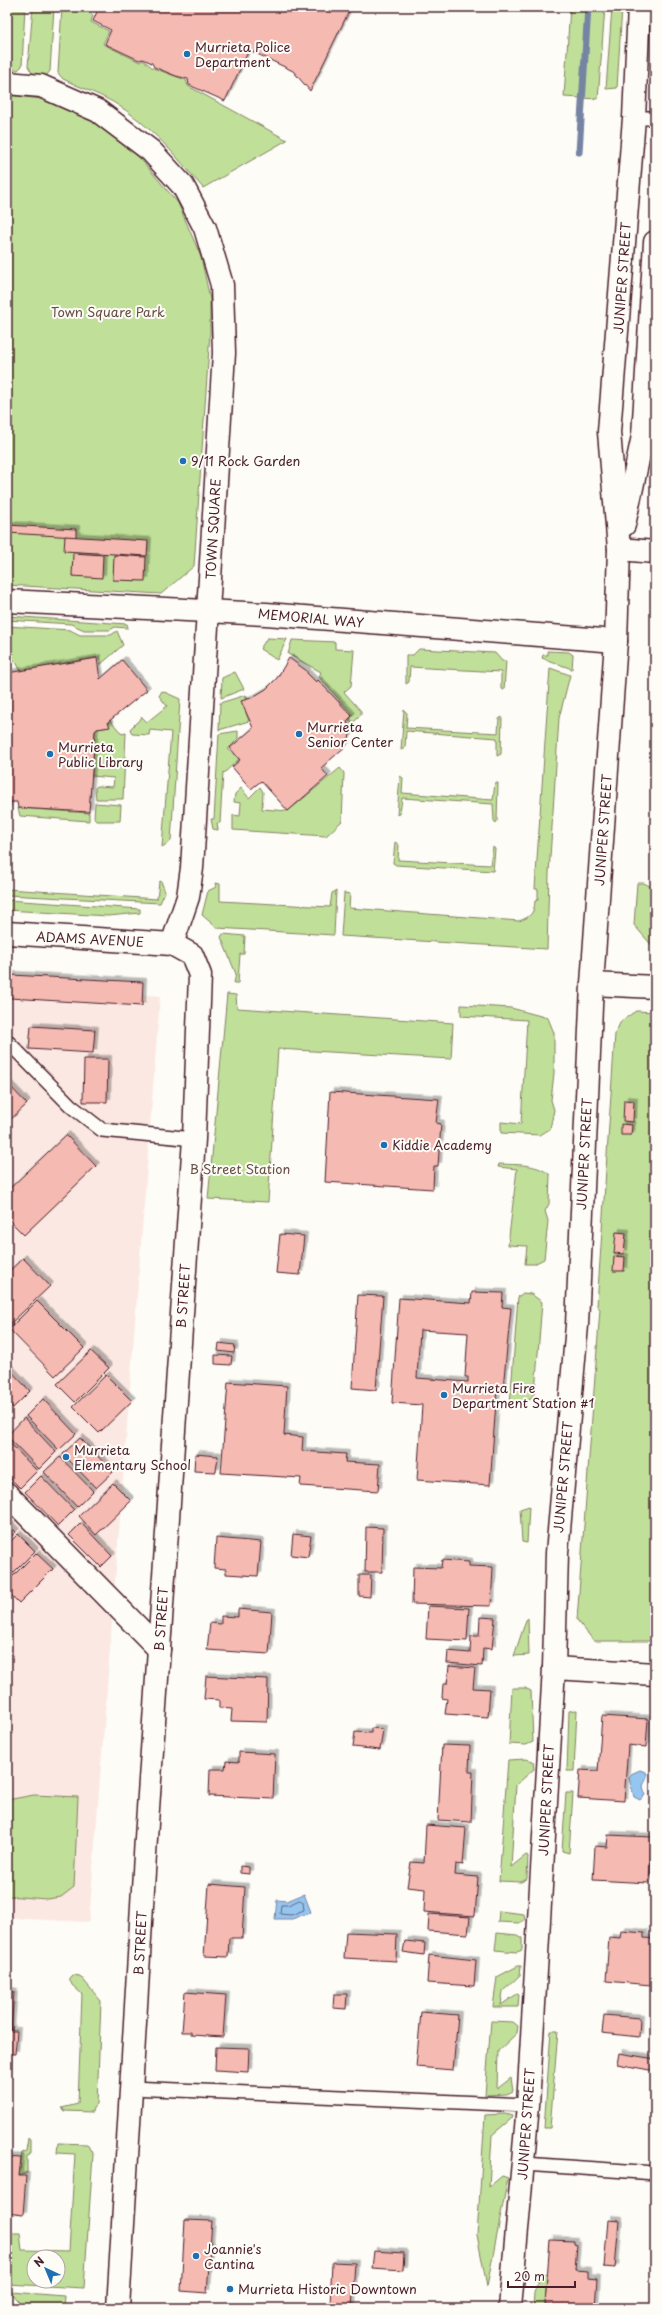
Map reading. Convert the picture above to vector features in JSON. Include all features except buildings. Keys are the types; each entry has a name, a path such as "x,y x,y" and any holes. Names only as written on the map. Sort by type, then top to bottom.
{"street":[{"name":"JUNIPER STREET","path":"510,2308 524,2164 528,2105 554,1668 557,1553 576,1324 592,984 616,641 619,550 609,432 634,118 640,7"},
{"name":"TOWN SQUARE","path":"7,82 41,86 98,110 129,132 151,151 183,186 205,228 222,285 224,353 192,868 188,897 172,944"},
{"name":"JUNIPER STREET","path":"619,550 643,436 655,242"},
{"path":"619,550 655,552"},
{"name":"MEMORIAL WAY","path":"7,601 208,611 616,641"},
{"name":"ADAMS AVENUE","path":"7,934 172,944"},
{"name":"B STREET","path":"118,2308 130,2088 194,1139 200,975 192,954 172,944"},
{"path":"592,984 655,987"},
{"path":"7,1494 159,1649"},
{"path":"554,1668 655,1674"}],"lane":[{"path":"634,118 655,118"},
{"path":"7,1041 70,1106 102,1130 194,1139"},
{"path":"130,2088 528,2105"},
{"path":"524,2164 655,2174"}],"shaded area":[{"name":"Murrieta Elementary School","path":"7,983 160,996 89,1922 7,1918"}],"green space":[{"path":"7,7 25,7 22,66 18,70 7,69"},
{"path":"33,7 54,7 50,71 46,76 32,73 28,66"},
{"path":"62,7 91,7 88,12 93,15 91,22 109,31 103,44 140,62 143,60 153,68 186,80 188,86 287,140 203,188 162,141 139,120 113,102 63,79 58,73"},
{"path":"570,7 605,7 598,99 564,97"},
{"path":"612,7 622,7 617,88 606,89"},
{"name":"Town Square Park","path":"7,95 42,99 91,120 138,156 178,203 201,257 210,299 210,333 194,566 161,594 7,585"},
{"path":"7,616 127,624 128,628 115,627 110,630 84,630 71,624 7,620"},
{"path":"7,626 70,630 80,635 111,635 117,631 123,645 100,665 99,657 21,671 16,662 7,654"},
{"path":"267,638 287,639 277,660 260,649"},
{"path":"292,640 335,642 335,649 354,650 351,686 344,692 361,711 361,715 354,722 349,721 353,715 319,677 321,672 288,654"},
{"path":"419,649 495,653 502,661 506,661 504,690 501,689 501,672 410,667 409,682 406,684 406,655 413,655"},
{"path":"547,651 569,652 573,655 572,669 542,658 543,655 548,655"},
{"path":"550,668 570,675 559,718 549,873 547,949 341,936 344,893 350,894 349,908 519,921 531,914 534,909 535,901 538,900 538,889 535,889"},
{"path":"235,672 244,689 221,698 222,678"},
{"path":"162,691 180,699 171,841 162,847 171,732 150,730 149,735 132,734 130,729 142,717 147,722 167,706 159,696"},
{"path":"246,695 248,699 242,702 249,721 219,730 220,703"},
{"path":"404,710 407,713 406,728 498,733 499,719 502,717 501,754 497,756 497,738 406,731 405,748 401,750"},
{"path":"110,720 122,734 126,733 123,799 96,799 95,788 97,786 113,787 114,778 92,776 95,731 97,729 109,727 108,722"},
{"path":"238,731 238,739 228,749 239,759 224,773 223,772 220,823 217,823 218,830 213,829 211,819 214,819 219,734"},
{"path":"340,768 344,773 342,821 326,836 233,830 233,815 240,816 241,803 234,802 235,794 241,788 249,798 260,787 263,792 262,809 288,811"},
{"path":"400,776 403,778 402,793 493,800 495,783 498,783 497,821 496,823 494,821 493,804 402,798 400,814 397,815"},
{"path":"95,803 121,805 120,821 96,821 94,818"},
{"path":"18,808 89,813 89,821 20,816"},
{"path":"395,842 399,845 398,860 490,865 493,847 495,849 493,871 396,865 393,863"},
{"path":"161,881 165,892 160,903 7,895 7,889 157,899 159,882"},
{"path":"215,883 220,884 220,901 330,907 332,893 336,891 334,935 217,928 202,915 208,891 216,887"},
{"path":"637,883 644,883 655,889 655,949 634,925"},
{"path":"7,900 140,909 140,913 108,916 7,910"},
{"path":"223,934 245,936 244,954 240,954 238,983 234,983 236,974 221,937"},
{"name":"B Street Station","path":"227,994 236,995 237,1008 453,1023 451,1059 278,1049 268,1202 208,1199"},
{"path":"461,1005 511,1008 548,1018 554,1033 554,1073 551,1100 554,1110 550,1129 540,1135 501,1133 501,1122 521,1124 527,1020 461,1016"},
{"path":"636,1011 655,1012 655,1641 594,1641 577,1620 600,1309 597,1306 615,1034 621,1021"},
{"path":"499,1164 539,1168 550,1175 549,1204 545,1211 548,1221 544,1259 534,1264 525,1264 527,1246 508,1245 517,1169 498,1167"},
{"path":"523,1293 531,1294 542,1302 535,1392 531,1399 510,1405 518,1297"},
{"path":"529,1506 527,1543 522,1542 520,1509"},
{"path":"528,1618 529,1655 514,1656 526,1620"},
{"path":"512,1688 525,1688 531,1691 533,1742 526,1745 509,1744"},
{"path":"577,1710 574,1771 567,1771 569,1711"},
{"path":"526,1759 533,1761 534,1769 516,1785 511,1867 526,1855 528,1856 527,1879 521,1882 499,1881 508,1760"},
{"path":"566,1793 573,1793 569,1853 562,1851"},
{"path":"34,1795 78,1797 74,1887 61,1897 47,1899 7,1896 7,1800"},
{"path":"499,1911 524,1914 525,1920 519,1923 498,1922"},
{"path":"497,1933 517,1935 522,1938 522,1950 517,1952 495,1950"},
{"path":"518,1966 521,1966 520,1975 503,1991 501,2005 517,1994 519,1995 518,2007 493,2007 497,1977"},
{"path":"72,1975 80,1976 101,2001 97,2104 93,2108 92,2112 65,2111 62,2108 78,2104 82,1994 72,1985 69,1978"},
{"path":"491,2021 513,2022 518,2026 517,2033 498,2051 497,2089 511,2078 513,2091 507,2094 485,2095"},
{"path":"551,2031 558,2031 550,2128 544,2128"},
{"path":"505,2114 512,2116 511,2119 492,2135 489,2187 502,2176 508,2178 487,2286 477,2235 485,2115"},
{"path":"28,2138 30,2140 30,2155 27,2156 27,2173 19,2176 22,2153 26,2151"},
{"path":"58,2143 87,2144 93,2155 84,2288 66,2287 66,2251 69,2251 75,2154 57,2153"},
{"path":"7,2233 20,2233 22,2250 26,2250 26,2285 7,2284"},
{"path":"541,2273 547,2275 545,2305 555,2306 555,2308 533,2308 534,2293"},
{"path":"10,2292 65,2296 64,2308 24,2308"}],"water":[{"path":"640,1770 646,1772 647,1776 643,1786 645,1795 640,1800 634,1797 629,1778 631,1774"},
{"path":"304,1894 311,1912 292,1919 275,1919 277,1900 287,1901"}],"waterway":[{"path":"579,152 588,7"}],"place":[{"name":"Murrieta Police Department","path":"187,54"},
{"name":"9/11 Rock Garden","path":"183,461"},
{"name":"Murrieta Senior Center","path":"299,734"},
{"name":"Murrieta Public Library","path":"50,754"},
{"name":"Kiddie Academy","path":"384,1145"},
{"name":"Murrieta Fire Department Station #1","path":"444,1395"},
{"name":"Murrieta Elementary School","path":"66,1457"},
{"name":"Joannie's Cantina","path":"196,2256"},
{"name":"Murrieta Historic Downtown","path":"230,2289"}]}
